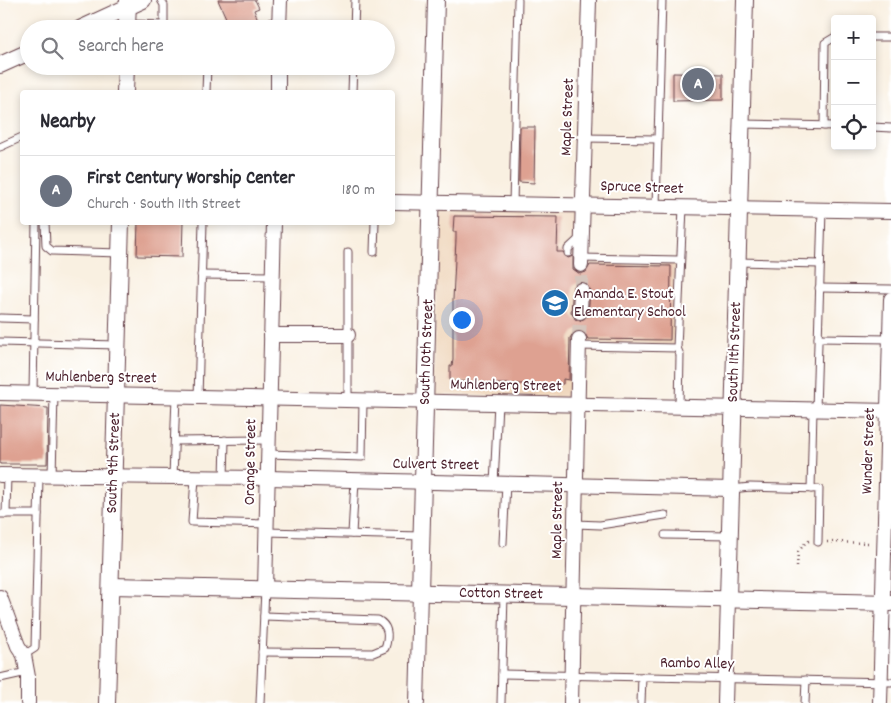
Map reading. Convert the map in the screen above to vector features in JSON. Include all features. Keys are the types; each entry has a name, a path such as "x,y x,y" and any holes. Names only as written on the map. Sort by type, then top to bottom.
{"street":[{"path":"97,20 128,4 143,0"},
{"path":"280,0 280,20"},
{"name":"South 10th Street","path":"417,703 436,0"},
{"name":"Maple Street","path":"577,259 582,236 589,0"},
{"name":"South 11th Street","path":"725,703 745,0"},
{"path":"127,20 128,4"},
{"path":"0,65 20,56"},
{"path":"124,90 125,75"},
{"path":"278,75 278,90"},
{"name":"Spruce Street","path":"395,202 891,211"},
{"name":"South 9th Street","path":"107,703 121,253 120,225"},
{"name":"Orange Street","path":"265,589 274,225"},
{"path":"580,312 581,290"},
{"name":"Wunder Street","path":"880,703 886,682 887,602 884,543 888,486 891,299"},
{"path":"271,335 348,335"},
{"name":"Maple Street","path":"571,703 579,343"},
{"name":"Muhlenberg Street","path":"0,393 270,400 890,411"},
{"name":"Culvert Street","path":"3,475 268,478 731,489"},
{"name":"Cotton Street","path":"110,586 887,602"},
{"path":"0,597 18,646 24,655 27,672 28,703"}],"lane":[{"path":"161,0 164,5 164,20"},
{"path":"355,20 356,0"},
{"path":"512,204 518,0"},
{"path":"656,206 662,0"},
{"path":"876,37 891,37"},
{"path":"824,126 826,43 831,40"},
{"path":"206,90 207,75"},
{"path":"352,90 353,75"},
{"path":"741,124 831,126"},
{"path":"876,127 891,128"},
{"path":"0,147 20,138"},
{"path":"584,138 658,139"},
{"path":"679,407 680,355 677,348 679,260 682,251 683,207"},
{"path":"818,542 819,489 811,489 822,210"},
{"path":"32,394 36,225"},
{"path":"45,225 46,246 52,251 121,253"},
{"path":"198,398 203,225"},
{"path":"374,252 375,225"},
{"path":"348,252 348,401"},
{"path":"577,259 679,260"},
{"path":"738,262 820,264"},
{"path":"201,275 273,276"},
{"path":"820,288 891,289"},
{"path":"0,318 34,319"},
{"path":"818,338 890,339"},
{"path":"0,342 118,345"},
{"path":"579,343 677,348"},
{"path":"24,655 35,648 38,514 46,476 54,394"},
{"path":"174,477 176,397"},
{"path":"175,441 225,440 269,447 362,457 362,401"},
{"path":"498,403 503,542"},
{"path":"224,478 225,440"},
{"path":"3,475 3,514 38,514"},
{"path":"195,478 192,522 352,534 421,536"},
{"path":"352,534 355,481"},
{"name":"Culvert Street","path":"731,489 750,487 811,489"},
{"path":"576,524 600,525 665,515"},
{"path":"666,535 730,536"},
{"path":"260,703 265,589"},
{"path":"501,703 504,594"},
{"path":"262,652 373,653 385,648 387,641 387,630 384,623 378,620 264,616"},
{"path":"0,678 27,672"},
{"name":"Rambo Alley","path":"502,674 886,682"},
{"path":"641,703 642,677"},
{"path":"805,703 806,680"}],"path":[{"path":"797,567 798,552 806,542 884,543"}],"shaded area":[{"name":"Amanda E. Stout Elementary School","path":"437,203 579,205 578,261 676,263 674,345 574,344 573,397 434,395"}],"building":[{"path":"218,0 255,0 259,8 254,10 258,20 227,20"},
{"path":"673,73 723,74 723,100 673,101"},
{"path":"520,127 535,127 534,183 519,182"},
{"name":"Amanda E. Stout Elementary School","path":"454,216 558,217 557,252 563,252 568,258 573,256 573,269 580,274 586,272 590,265 671,266 670,340 588,339 584,332 579,330 574,332 570,338 569,380 563,379 563,384 485,384 484,382 450,381 450,366 452,366 453,360 456,239 456,232 453,232","holes":["581,281 586,283 590,290 588,316 580,321 575,319 571,312 573,286"]},
{"path":"138,225 183,225 182,257 137,256"},
{"path":"0,405 48,408 47,464 0,464"}],"tunnel":[{"path":"581,265 581,290"},
{"path":"579,339 580,312"}],"place":[{"name":"First Century Worship Center","path":"698,84"},
{"name":"Amanda E. Stout Elementary School","path":"555,303"}]}
